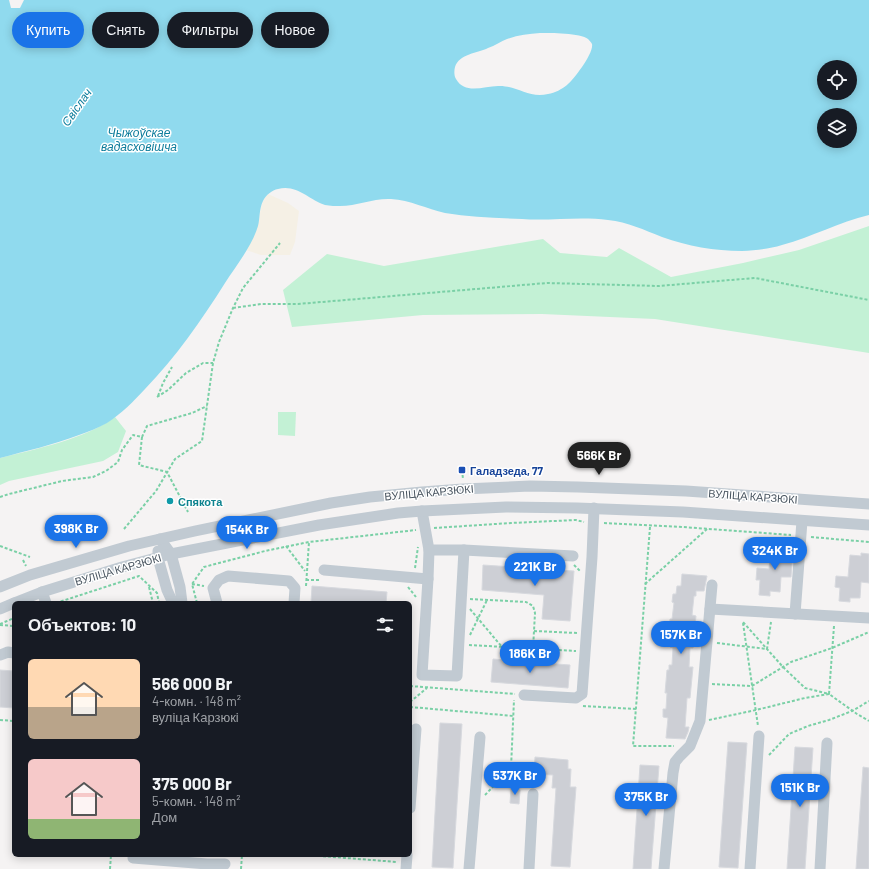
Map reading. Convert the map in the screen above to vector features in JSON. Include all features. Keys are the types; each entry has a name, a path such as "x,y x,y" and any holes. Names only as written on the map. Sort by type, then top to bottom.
{"street":[{"name":"ВУЛІЦА КАРЗЮКІ","path":"0,586 30,575 129,546 199,530 331,503 370,497 463,488 530,486 686,491 869,504"},
{"name":"ВУЛІЦА КАРЗЮКІ","path":"19,601 42,592 122,567 171,554 320,525 398,513 506,507 594,508 683,512 869,525"},
{"path":"519,694 576,698 582,694 586,652 594,508"},
{"path":"422,511 429,550 422,675 457,676 464,550"},
{"path":"795,614 802,521"},
{"path":"160,539 171,554 180,587 182,601"},
{"path":"160,539 158,558 172,601"},
{"path":"429,550 464,550 571,557"},
{"path":"324,570 428,579"},
{"path":"216,601 213,588 219,580 228,576 289,581 295,588 294,601"},
{"path":"664,869 675,762 690,746 700,721 712,586"},
{"path":"42,592 45,601"},
{"name":"ВУЛІЦА КАРЗЮКІ","path":"0,609 12,604"},
{"path":"710,609 744,616 772,612 869,618"},
{"path":"0,655 8,652 12,653"},
{"path":"412,782 416,729"},
{"path":"750,869 759,736"},
{"path":"468,869 480,737"},
{"path":"820,869 827,743"},
{"path":"529,869 533,794"},
{"path":"133,858 166,862 207,864 225,863"}],"path":[{"path":"124,529 156,491 175,459 202,441 213,363 219,342 243,288 280,243"},
{"path":"233,308 261,304 298,304 547,282 659,286 755,278 869,300"},
{"path":"172,367 163,383 158,397 186,373 203,363 213,363"},
{"path":"188,512 167,472 139,464 142,436 147,426 207,406"},
{"path":"0,497 62,481 93,477 106,471 118,462 122,450 133,435 142,436"},
{"path":"196,601 192,584 204,567 286,546 309,542 426,529 576,520 588,523 707,529 869,542"},
{"path":"650,526 633,746 690,746"},
{"path":"645,584 707,529"},
{"path":"306,587 309,542"},
{"path":"0,546 30,557"},
{"path":"286,546 306,572"},
{"path":"571,557 585,577"},
{"path":"62,601 139,576 157,593 159,601"},
{"path":"148,586 152,601"},
{"path":"467,599 526,602 533,606 535,613 533,649"},
{"path":"469,638 487,600"},
{"path":"467,605 502,647"},
{"path":"767,649 772,612"},
{"path":"744,616 746,646 759,736"},
{"path":"744,616 767,649 782,667 805,688 829,694 852,711 869,721"},
{"path":"829,694 834,616"},
{"path":"0,624 12,619"},
{"path":"0,624 12,626"},
{"path":"534,631 581,634"},
{"path":"703,683 752,686 791,662 832,648 869,632"},
{"path":"707,642 767,649"},
{"path":"466,645 586,652"},
{"path":"461,683 461,690"},
{"path":"412,686 519,694 514,716 511,768 474,808"},
{"path":"412,700 427,688"},
{"path":"700,721 829,694"},
{"path":"767,758 789,734 852,711 869,701"},
{"path":"412,707 514,716"},
{"path":"0,720 12,721"},
{"path":"110,869 111,857"},
{"path":"241,869 242,857"},
{"path":"336,857 406,862"}],"green space":[{"path":"869,226 869,353 655,319 542,314 423,315 292,327 283,290 327,254 384,266 543,239 560,253 607,257 619,248 671,277 799,250"},
{"path":"278,412 296,412 295,436 278,435"},
{"path":"115,417 126,431 118,452 103,461 9,481 0,485 0,458 44,447 75,437 103,425"}],"sand":[{"path":"268,194 288,203 299,211 295,242 290,255 261,255 246,250 256,230 261,206"}],"water":[{"name":"Чыжоўскае вадасховішча","path":"0,0 9,0 11,8 20,8 24,0 869,0 869,215 793,242 757,250 732,251 711,249 682,243 629,224 608,220 587,218 493,218 445,213 405,201 391,199 346,206 329,206 319,203 303,193 291,189 285,188 276,190 269,193 263,201 258,226 252,241 243,256 188,338 156,377 132,403 107,423 93,430 40,448 0,458","holes":["540,33 565,34 588,39 592,44 592,48 579,72 567,85 558,91 535,95 505,86 470,88 464,87 455,78 454,73 457,63 460,59 469,54 491,47 505,40 524,35"]}],"building":[{"path":"782,545 791,545 791,577 781,577 780,592 770,591 770,596 759,595 760,580 756,580 757,568 769,569 771,548 782,548"},
{"path":"861,553 869,554 869,583 861,582 860,598 850,598 850,602 839,601 840,588 835,587 836,576 848,577 850,555 861,556"},
{"path":"483,565 574,571 570,621 542,619 544,595 482,590"},
{"path":"682,574 707,576 704,591 696,591 696,596 694,596 692,615 696,616 693,648 690,648 689,667 693,667 690,698 687,698 685,727 689,727 685,739 666,738 668,718 663,717 663,709 666,709 667,693 665,693 667,670 669,670 669,665 672,665 673,648 670,647 671,642 669,642 670,619 672,619 674,603 672,602 673,594 676,594 677,586 681,586"},
{"path":"312,586 387,592 386,601 311,601"},
{"path":"493,659 570,665 568,688 491,682"},
{"path":"0,670 12,671 12,708 0,707"},
{"path":"440,723 462,724 453,868 432,867"},
{"path":"728,742 747,743 738,868 719,867"},
{"path":"795,747 813,748 805,869 787,869"},
{"path":"535,757 568,760 568,769 571,769 570,787 576,787 570,867 551,866 556,788 552,788 553,775 534,774"},
{"path":"640,765 659,766 651,869 633,869"},
{"path":"863,767 869,768 869,869 856,869"},
{"path":"511,789 520,790 519,804 510,803"}],"place":[{"name":"Галадзеда, 77","path":"462,470"},
{"name":"Спякота","path":"170,501"}],"water label":[{"name":"Свіслач","path":"76,107"}]}
